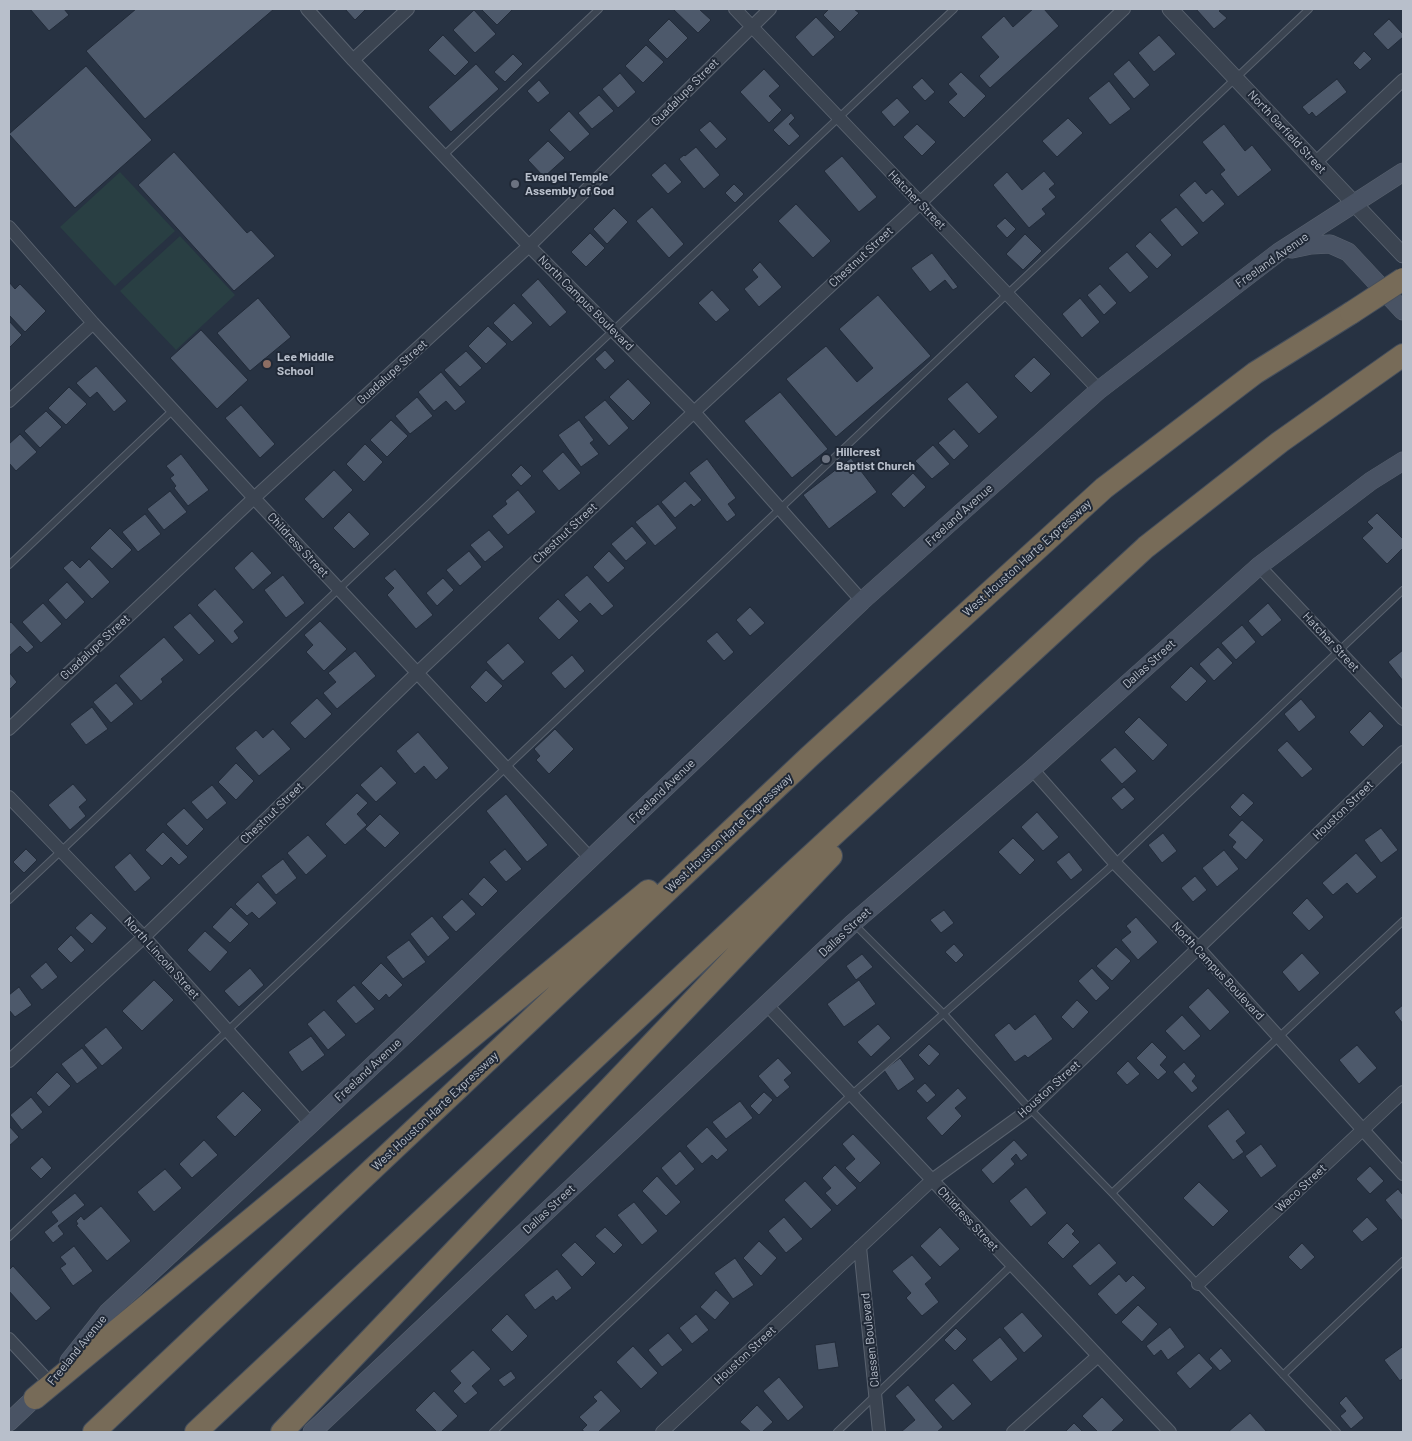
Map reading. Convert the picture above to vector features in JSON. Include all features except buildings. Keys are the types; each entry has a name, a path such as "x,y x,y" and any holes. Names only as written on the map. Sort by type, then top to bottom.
{"highway":[{"name":"West Houston Harte Expressway","path":"94,1432 810,756 1104,488 1255,373 1403,280"},
{"path":"196,1432 783,881 1146,547 1280,442 1395,361"},
{"path":"282,1432 964,716"},
{"path":"43,1391 810,756"}],"main road":[{"name":"Freeland Avenue","path":"9,1422 43,1391 108,1312 311,1124 862,601 1099,390 1279,252 1403,172"},
{"path":"1279,252 1311,245 1330,244 1348,252 1403,311"},
{"name":"Dallas Street","path":"312,1432 853,923 1032,769 1259,566 1371,481 1403,461"}],"street":[{"name":"North Campus Boulevard","path":"307,9 443,156 694,412 862,601"},
{"path":"353,60 408,9"},
{"name":"Hatcher Street","path":"735,9 1099,390"},
{"name":"Guadalupe Street","path":"9,729 254,498 530,246 770,9"},
{"name":"Chestnut Street","path":"9,1061 144,937 418,673 1124,9"},
{"name":"North Garfield Street","path":"1170,9 1403,255"},
{"path":"1316,162 1403,80"},
{"name":"Childress Street","path":"10,230 254,498 591,859"},
{"path":"9,401 93,323"},
{"name":"Hatcher Street","path":"1259,566 1403,719"},
{"name":"Houston Street","path":"662,1432 932,1180 1030,1109 1403,752"},
{"name":"North Campus Boulevard","path":"1032,769 1115,863 1199,949 1403,1174"},
{"name":"North Lincoln Street","path":"9,797 144,937 311,1124"},
{"name":"Childress Street","path":"766,1005 1170,1432"},
{"name":"Waco Street","path":"1198,1284 1403,1092"},
{"name":"Classen Boulevard","path":"860,1247 879,1432"},
{"path":"9,1340 43,1391"},
{"path":"1013,1432 1098,1356"}],"lane":[{"path":"443,156 599,9"},
{"path":"9,900 954,9"},
{"path":"9,1237 1309,9"},
{"path":"9,565 173,410"},
{"path":"493,1432 851,1095 1115,863 1403,590"},
{"path":"1112,1193 1403,922"},
{"path":"853,923 944,1014 1030,1109 1112,1193 1337,1432"},
{"path":"1283,1375 1403,1261"},
{"path":"837,1432 1012,1265"}],"green space":[{"path":"120,172 175,231 115,286 60,227"},
{"path":"180,236 235,295 176,350 120,291"}],"place":[{"name":"Evangel Temple Assembly of God","path":"515,184"},
{"name":"Lee Middle School","path":"267,364"},
{"name":"Hillcrest Baptist Church","path":"826,459"}]}
